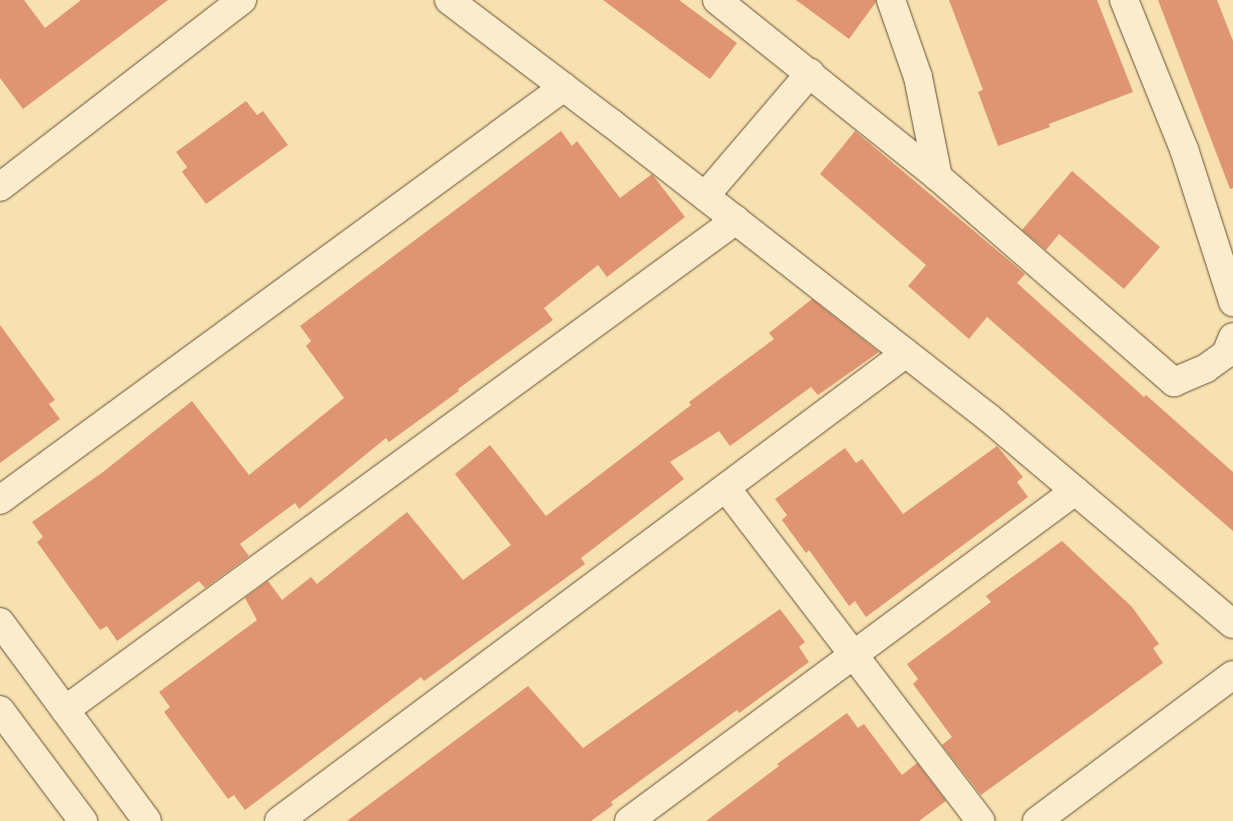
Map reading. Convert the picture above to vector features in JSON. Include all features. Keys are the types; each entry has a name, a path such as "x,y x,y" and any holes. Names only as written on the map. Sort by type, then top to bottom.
{"street":[{"path":"0,187 242,0"},
{"path":"449,0 736,220 989,418 1233,624"},
{"path":"717,0 938,177 1174,382 1205,369 1226,354 1233,337"},
{"path":"891,0 918,76 938,177"},
{"path":"1124,0 1184,149 1233,302"},
{"path":"704,196 810,73"},
{"path":"0,500 564,87"},
{"path":"65,710 736,220"},
{"path":"279,821 906,353"},
{"path":"726,488 981,821"},
{"path":"629,821 1075,491"},
{"path":"0,622 147,821"},
{"path":"1037,821 1233,675"},
{"path":"4,725 82,821"}],"building":[{"path":"0,0 24,0 45,28 81,0 168,0 23,109 0,78"},
{"path":"603,0 679,0 737,43 710,79"},
{"path":"796,0 876,0 876,2 849,39"},
{"path":"949,0 1097,0 1133,92 1049,124 1050,127 998,146 978,92 983,90"},
{"path":"1158,0 1217,0 1233,41 1233,188 1230,189"},
{"path":"246,101 257,115 263,111 288,145 206,204 182,172 187,167 176,152"},
{"path":"561,131 572,146 577,141 620,198 652,174 685,217 607,277 598,265 544,308 553,320 389,442 386,438 299,509 295,503 240,544 249,556 205,588 199,581 117,641 107,626 100,630 37,542 43,537 32,522 103,472 192,401 249,475 344,398 306,346 311,341 300,326"},
{"path":"855,131 1025,274 1017,283 1144,397 1146,395 1233,472 1233,531 987,317 969,339 908,286 926,265 820,174"},
{"path":"1072,171 1160,247 1124,289 1059,234 1046,250 1022,230"},
{"path":"812,299 879,352 818,395 811,387 730,446 719,431 670,462 684,479 581,558 585,564 424,681 421,677 245,810 234,795 228,799 164,712 170,707 159,692 257,620 245,598 268,581 282,600 311,577 317,584 407,512 463,580 511,545 455,474 490,445 546,516 691,405 689,402 774,339 769,333"},
{"path":"0,325 55,400 49,404 60,419 0,463"},
{"path":"997,446 1023,477 1017,482 1028,497 866,617 855,601 849,606 809,550 806,553 782,520 787,515 775,499 845,448 856,463 862,459 903,514"},
{"path":"1062,541 1132,607 1159,644 1153,648 1163,663 981,795 942,745 952,737 913,684 918,679 907,664 991,602 986,596"},
{"path":"780,609 805,642 799,647 809,662 739,713 737,710 611,802 613,805 591,821 347,821 528,686 583,748"},
{"path":"847,713 858,728 864,724 902,775 917,763 946,801 919,821 706,821 779,766 777,764"}]}
